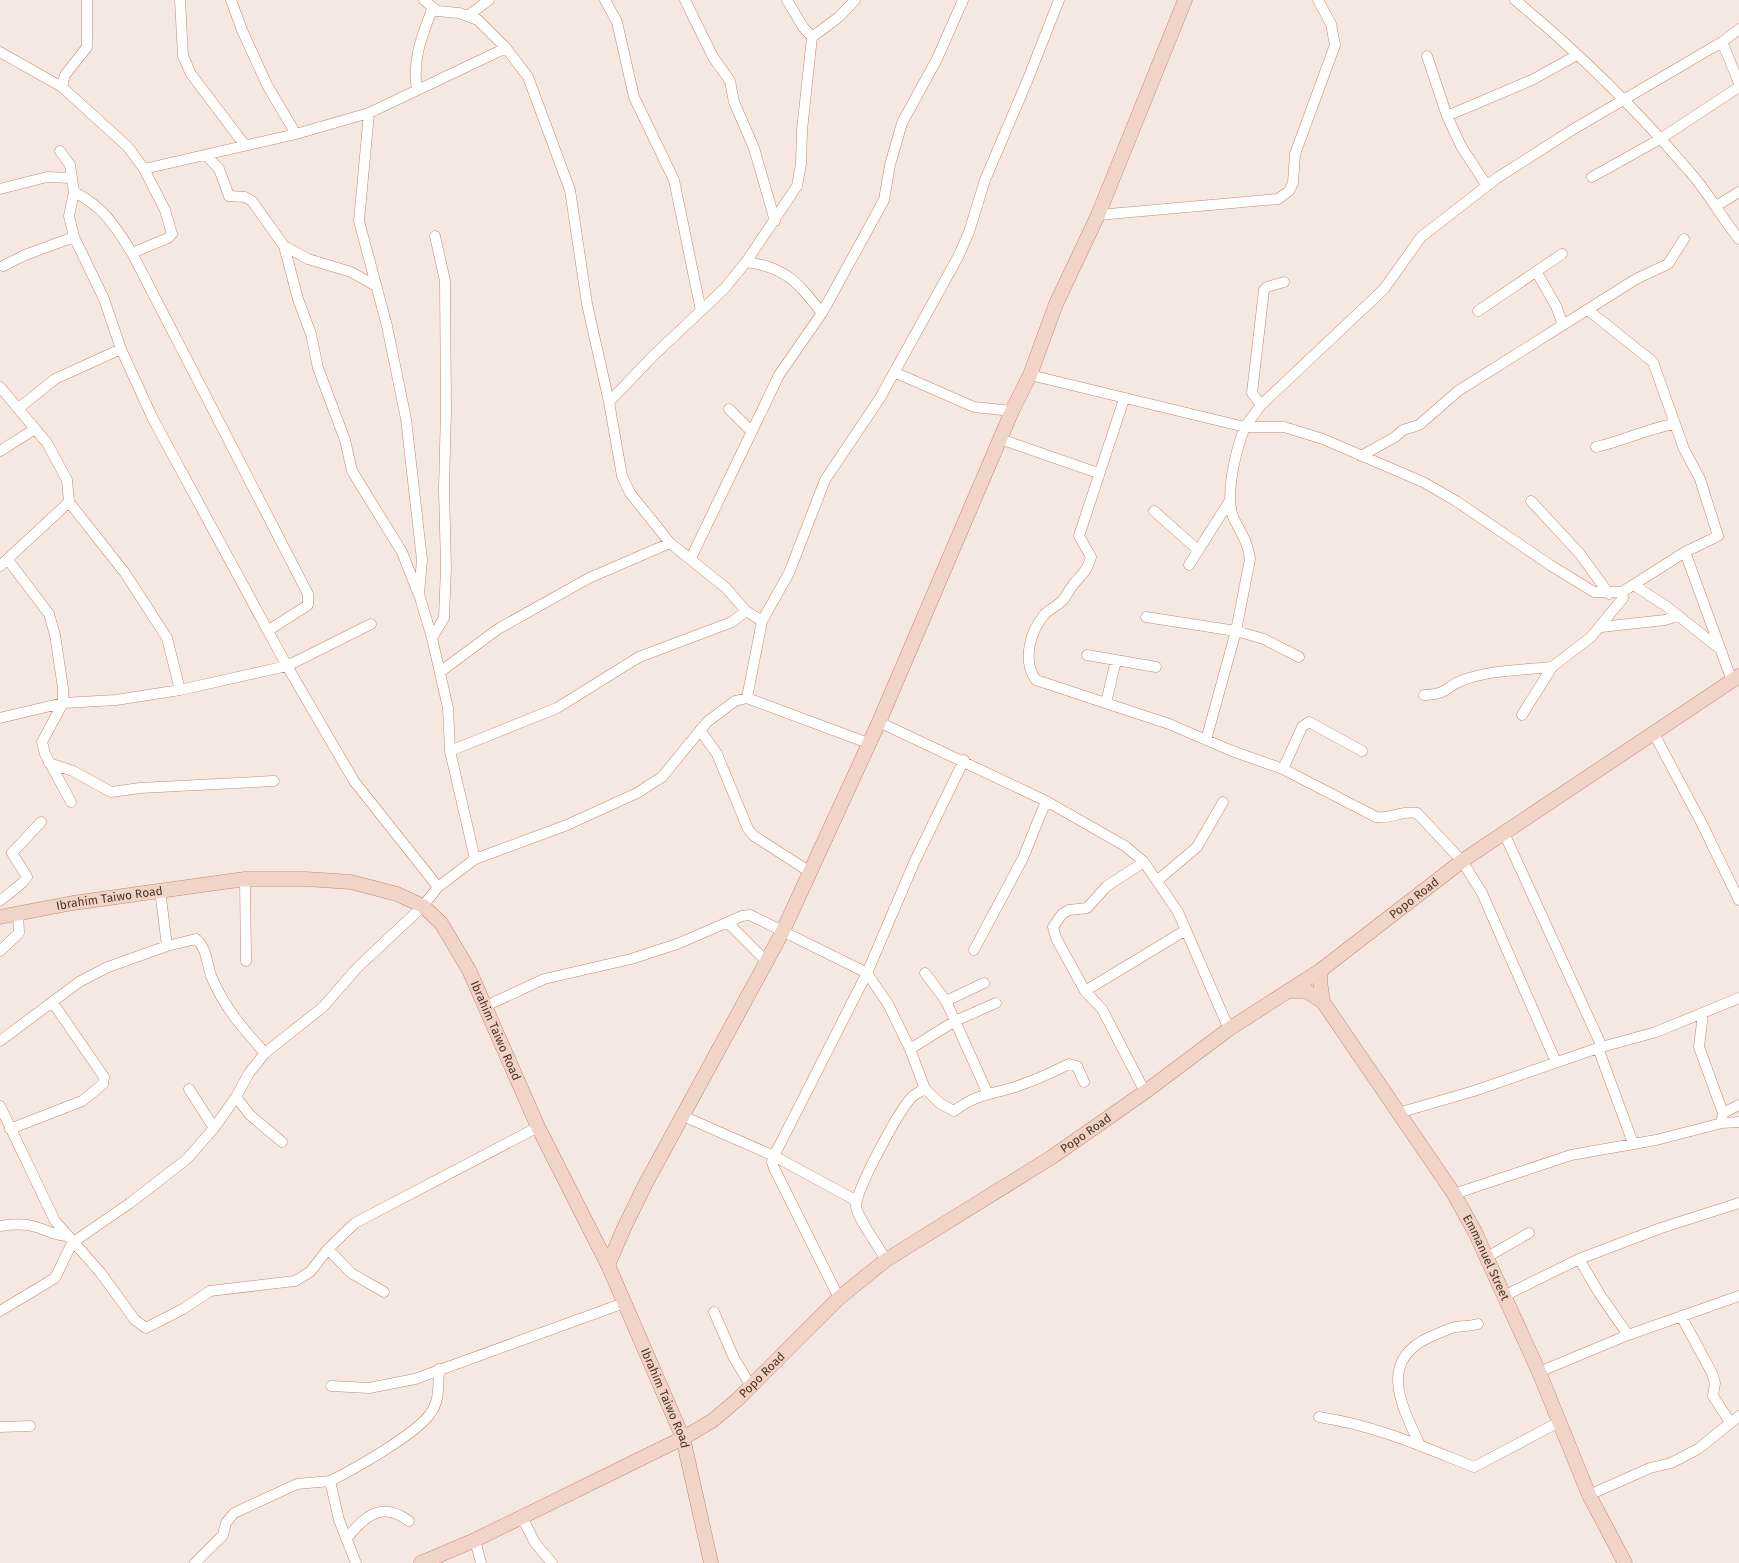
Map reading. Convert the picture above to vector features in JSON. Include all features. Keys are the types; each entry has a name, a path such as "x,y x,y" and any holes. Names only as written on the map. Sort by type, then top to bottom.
{"main road":[{"path":"608,1265 632,1210 768,963 879,722 1012,411 1030,375 1056,304 1098,215 1185,0"},
{"name":"Popo Road","path":"421,1563 475,1540 683,1438 712,1421 751,1386 839,1298 886,1260 1052,1156 1146,1092 1229,1029 1321,970 1462,861 1736,678"},
{"name":"Ibrahim Taiwo Road","path":"0,916 73,902 245,879 306,879 351,882 397,894 423,906 441,923 486,1006 538,1127 608,1265 683,1438 711,1563"},
{"name":"Emmanuel Street","path":"1321,970 1320,981 1323,1002 1454,1194 1487,1257 1506,1295 1589,1495 1625,1563"},
{"path":"1289,991 1306,991 1323,1002"}],"street":[{"path":"62,87 65,75 87,48 87,0"},
{"path":"180,0 183,56 191,74 244,144"},
{"path":"231,0 242,30 267,85 296,134"},
{"path":"424,0 437,11 469,15 478,20 506,48 528,77 570,190 588,304 609,402 622,476 630,492 670,543 726,588 746,611 762,621"},
{"path":"469,15 489,0"},
{"path":"605,0 617,22 634,97 674,180 701,311"},
{"path":"685,0 713,57 730,81 734,102 754,148 775,221"},
{"path":"787,0 803,27 812,37"},
{"path":"609,402 653,356 724,290 775,221 797,186 801,164 802,130 812,37 839,17 856,0"},
{"path":"691,558 779,375 822,313 884,200 890,165 902,123 937,59 963,0"},
{"path":"747,698 762,621 790,573 825,480 880,398 958,257 969,232 985,180 1059,0"},
{"path":"1098,215 1278,199 1289,191 1293,182 1295,154 1335,45 1332,24 1318,0"},
{"path":"1515,0 1624,99 1690,172 1739,239"},
{"path":"417,90 414,71 418,49 433,7"},
{"path":"1189,564 1229,502 1238,442 1245,427 1261,405 1384,289 1421,237 1487,186 1624,99 1722,42 1739,30"},
{"path":"1722,42 1739,83"},
{"path":"144,169 244,144 296,134 369,114 506,48"},
{"path":"0,52 62,87 128,147 144,169 165,210 172,234 168,238 132,253"},
{"path":"1447,116 1532,80 1577,55"},
{"path":"1427,56 1447,116 1461,146 1487,186"},
{"path":"1592,177 1660,139 1739,87"},
{"path":"369,114 359,222 376,286 406,419 422,560 419,594"},
{"path":"60,151 70,165 74,192 70,216 74,237 104,299 121,349 153,419 288,666 354,781 438,887"},
{"path":"206,155 219,169 228,196 245,197 258,207 278,241 284,246 308,259 351,272 376,286"},
{"path":"0,189 47,177 72,178"},
{"path":"74,192 94,202 118,231 132,253 308,594 308,605 269,630"},
{"path":"1716,206 1739,192"},
{"path":"432,638 444,618 446,567 444,489 446,410 445,281 435,236"},
{"path":"3,266 25,255 74,237"},
{"path":"1360,456 1395,438 1403,430 1419,425 1458,391 1636,279 1668,264 1684,239"},
{"path":"284,246 298,299 312,334 318,368 345,440 352,471 402,552 419,594 432,638 448,708 450,751 475,859"},
{"path":"1478,311 1562,254"},
{"path":"746,262 763,264 784,272 798,283 822,313"},
{"path":"1536,271 1556,306 1563,325"},
{"path":"1261,405 1252,393 1264,290 1267,287 1284,282"},
{"path":"1030,375 1245,427 1284,427 1322,439 1425,483 1456,501 1594,592 1609,594 1622,592 1635,586 1686,552 1716,538 1718,532 1700,479 1674,424 1654,362 1588,310"},
{"path":"19,408 55,379 121,349"},
{"path":"894,372 974,407 1012,411"},
{"path":"0,387 19,408 61,466 67,480 69,502 125,573 167,638 180,690"},
{"path":"1124,399 1098,473 1079,536 1091,557 1089,564 1084,575 1074,584 1062,601 1045,614 1037,625 1031,641 1028,664 1036,680 1170,724 1206,740 1283,769 1376,818 1386,819 1410,811 1418,813 1462,861 1482,894 1556,1062"},
{"path":"729,409 751,431"},
{"path":"1596,447 1617,442 1633,434 1674,424"},
{"path":"0,451 35,429"},
{"path":"1000,439 1098,473"},
{"path":"1531,500 1580,554 1609,594"},
{"path":"69,502 4,563 49,614 55,636 63,688 63,703 42,742 49,763 71,802"},
{"path":"1206,740 1236,631 1250,559 1249,546 1234,519 1229,502"},
{"path":"1154,511 1198,550"},
{"path":"440,672 498,630 589,578 670,543"},
{"path":"1686,552 1721,649 1736,678"},
{"path":"1635,586 1721,649"},
{"path":"1522,715 1552,667 1601,627 1623,598 1622,592"},
{"path":"450,751 557,708 639,657 732,622 746,611"},
{"path":"1601,627 1665,620 1677,616"},
{"path":"1146,617 1236,631 1264,639 1299,657"},
{"path":"0,718 63,703 116,700 180,690 288,666 371,624"},
{"path":"1087,656 1156,667"},
{"path":"1106,703 1116,660"},
{"path":"1424,695 1442,694 1461,681 1494,672 1552,667"},
{"path":"0,1311 55,1278 70,1239 130,1203 187,1159 214,1128 236,1097 249,1073 265,1053 323,1007 358,967 423,906 438,887 475,859 567,825 637,793 662,777 700,730 735,701 747,698 868,743"},
{"path":"879,722 964,760 1046,801 1125,846 1144,862 1158,880 1186,930 1229,1029"},
{"path":"1283,769 1302,727 1310,722 1362,751"},
{"path":"700,730 717,754 748,828 754,836 810,872"},
{"path":"1653,732 1701,822 1739,900"},
{"path":"839,1298 772,1162 867,974 914,863 964,760"},
{"path":"49,763 73,771 111,792 140,788 274,781"},
{"path":"974,950 1023,858 1046,801"},
{"path":"1158,880 1197,847 1223,802"},
{"path":"0,901 27,877 12,853 41,822"},
{"path":"1504,833 1600,1048 1633,1143"},
{"path":"1144,862 1107,886 1087,908 1069,910 1062,914 1054,927 1056,938 1085,991 1102,1008 1146,1092"},
{"path":"245,879 246,961"},
{"path":"160,890 167,946"},
{"path":"0,951 20,933 18,914"},
{"path":"486,1006 544,979 631,959 677,944 742,916 750,915 782,933 867,974 888,1004 910,1049 925,1089 941,1104 954,1111 966,1102 987,1092 1025,1083 1069,1064 1077,1066 1084,1082"},
{"path":"728,923 768,963"},
{"path":"1085,991 1186,930"},
{"path":"0,1041 79,982 108,967 167,946 196,939 200,943 211,976 222,999 238,1022 265,1053"},
{"path":"925,973 946,1001 987,1092"},
{"path":"946,1001 984,983"},
{"path":"1398,1113 1474,1091 1556,1062 1656,1032 1739,998"},
{"path":"10,1129 82,1101 103,1084 104,1077 53,1003"},
{"path":"910,1049 956,1021 996,1003"},
{"path":"1703,1014 1699,1046 1722,1118"},
{"path":"190,1089 214,1128"},
{"path":"886,1260 857,1211 857,1201 862,1184 899,1116 912,1097 925,1089"},
{"path":"236,1097 250,1115 282,1142"},
{"path":"1454,1194 1571,1155 1656,1140 1722,1118 1739,1105"},
{"path":"0,1106 55,1221 100,1272 136,1320 146,1328 183,1309 210,1291 295,1282 310,1272 328,1249 354,1223 538,1127"},
{"path":"683,1116 774,1156 857,1201"},
{"path":"1722,1118 1739,1122"},
{"path":"1506,1295 1579,1259 1661,1228 1739,1203"},
{"path":"0,1226 19,1224 37,1227 70,1239"},
{"path":"1487,1257 1529,1233"},
{"path":"328,1249 351,1273 384,1292"},
{"path":"1579,1259 1599,1293 1628,1335"},
{"path":"1539,1372 1628,1335 1739,1296"},
{"path":"331,1386 369,1388 415,1379 624,1303"},
{"path":"714,1312 734,1358 751,1386"},
{"path":"1589,1495 1698,1449 1734,1419 1713,1396 1715,1383 1712,1373 1681,1316"},
{"path":"1419,1443 1402,1405 1398,1389 1398,1379 1404,1358 1412,1346 1422,1341 1455,1327 1478,1324"},
{"path":"196,1563 223,1534 226,1524 234,1513 297,1484 330,1481 369,1460 422,1424 435,1405 438,1393 439,1369"},
{"path":"1319,1417 1367,1427 1419,1443 1474,1467 1560,1422"},
{"path":"0,1426 30,1426"},
{"path":"330,1481 346,1539 356,1563"},
{"path":"346,1539 360,1523 382,1510 402,1516 409,1521"},
{"path":"522,1517 535,1544 552,1563"},
{"path":"475,1540 481,1563"}]}
